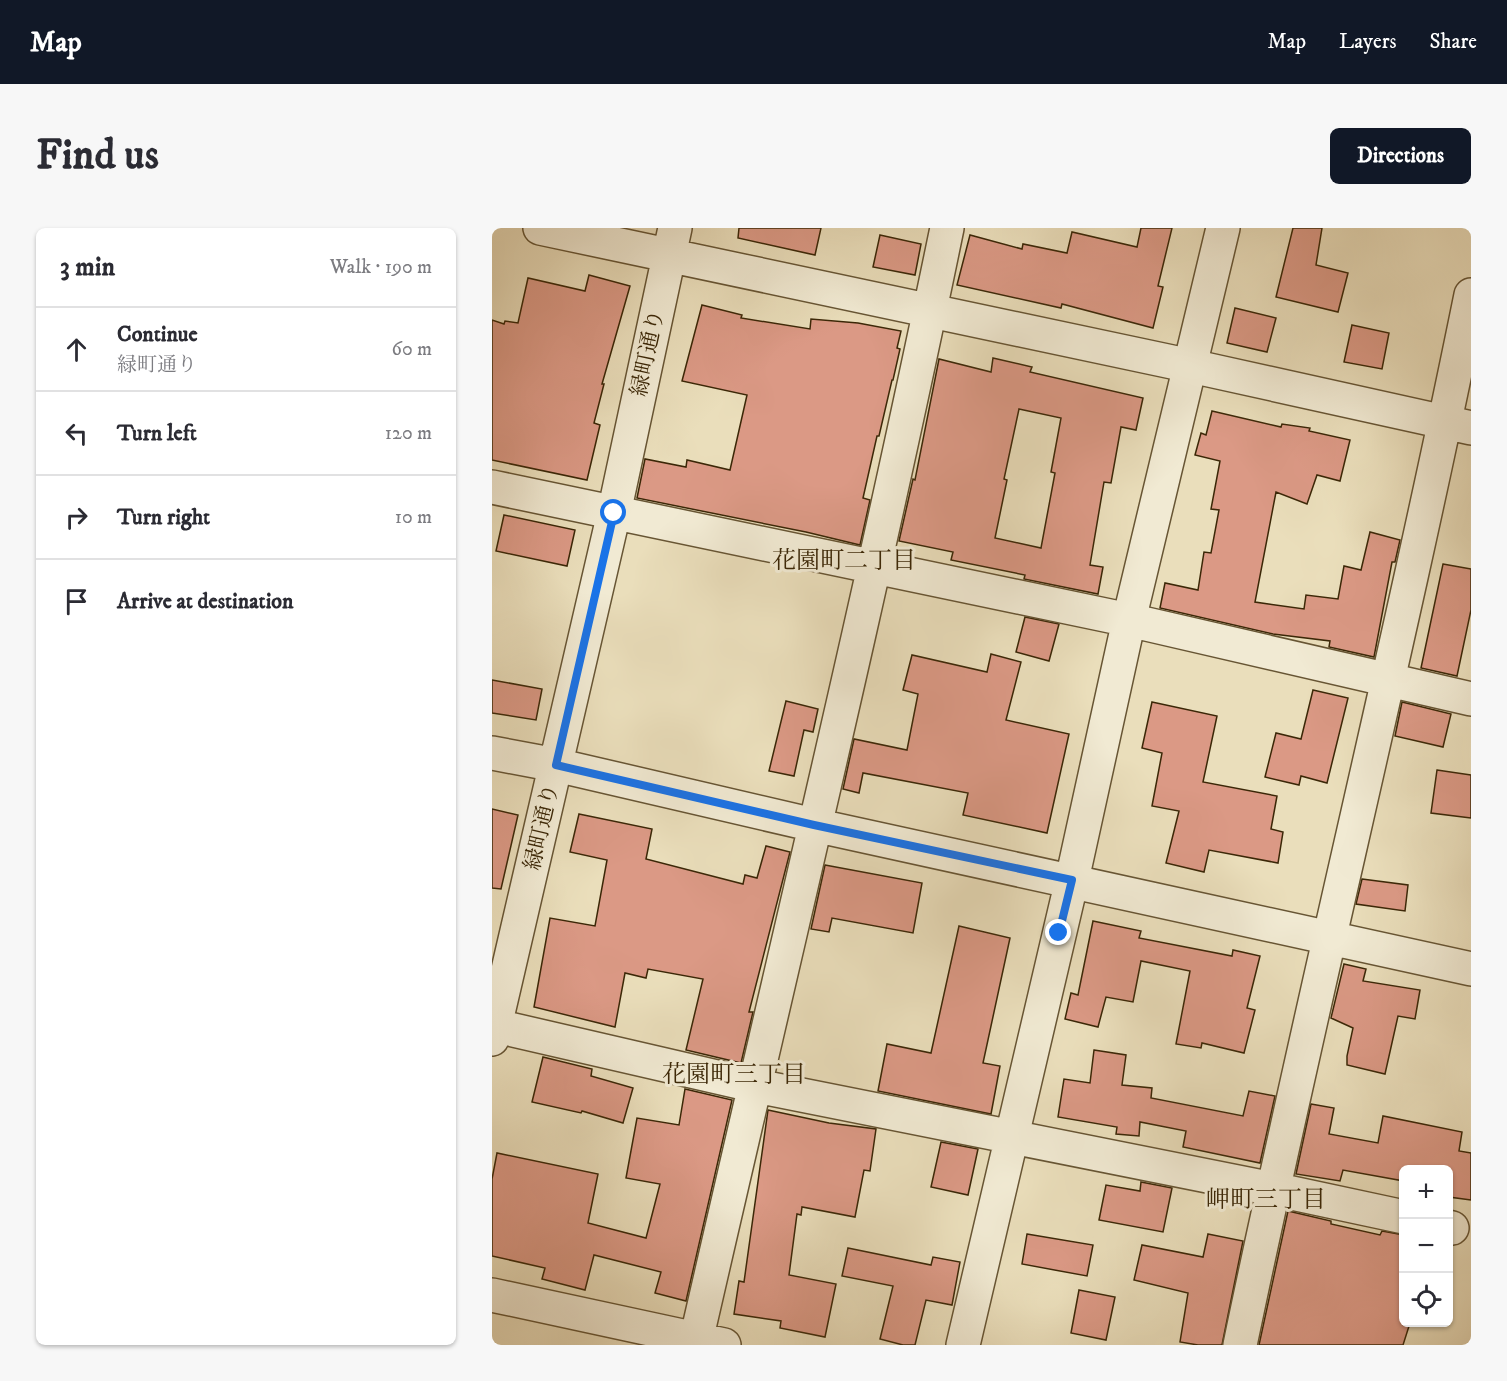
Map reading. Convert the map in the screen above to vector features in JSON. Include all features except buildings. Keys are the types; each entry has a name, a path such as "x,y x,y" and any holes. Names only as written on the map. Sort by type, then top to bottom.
{"street":[{"path":"540,228 672,242 930,310 1458,425"},
{"path":"492,1295 705,1343 756,1086 814,825 876,566 947,228"},
{"path":"963,1345 1072,880 1129,620 1223,228"},
{"name":"緑町通り","path":"493,1030 614,513 672,242"},
{"path":"1240,1345 1329,937 1388,681 1458,425 1471,295"},
{"path":"492,487 1129,620 1471,699"},
{"path":"492,753 556,765 814,825 1471,969"},
{"path":"493,1030 756,1086 1399,1216"}],"district":[{"name":"花園町二丁目","path":"844,561"},
{"name":"花園町三丁目","path":"734,1075"},
{"name":"岬町三丁目","path":"1266,1200"}],"route":[{"path":"614,513 556,765 814,825 1072,880 1059,933"}]}
